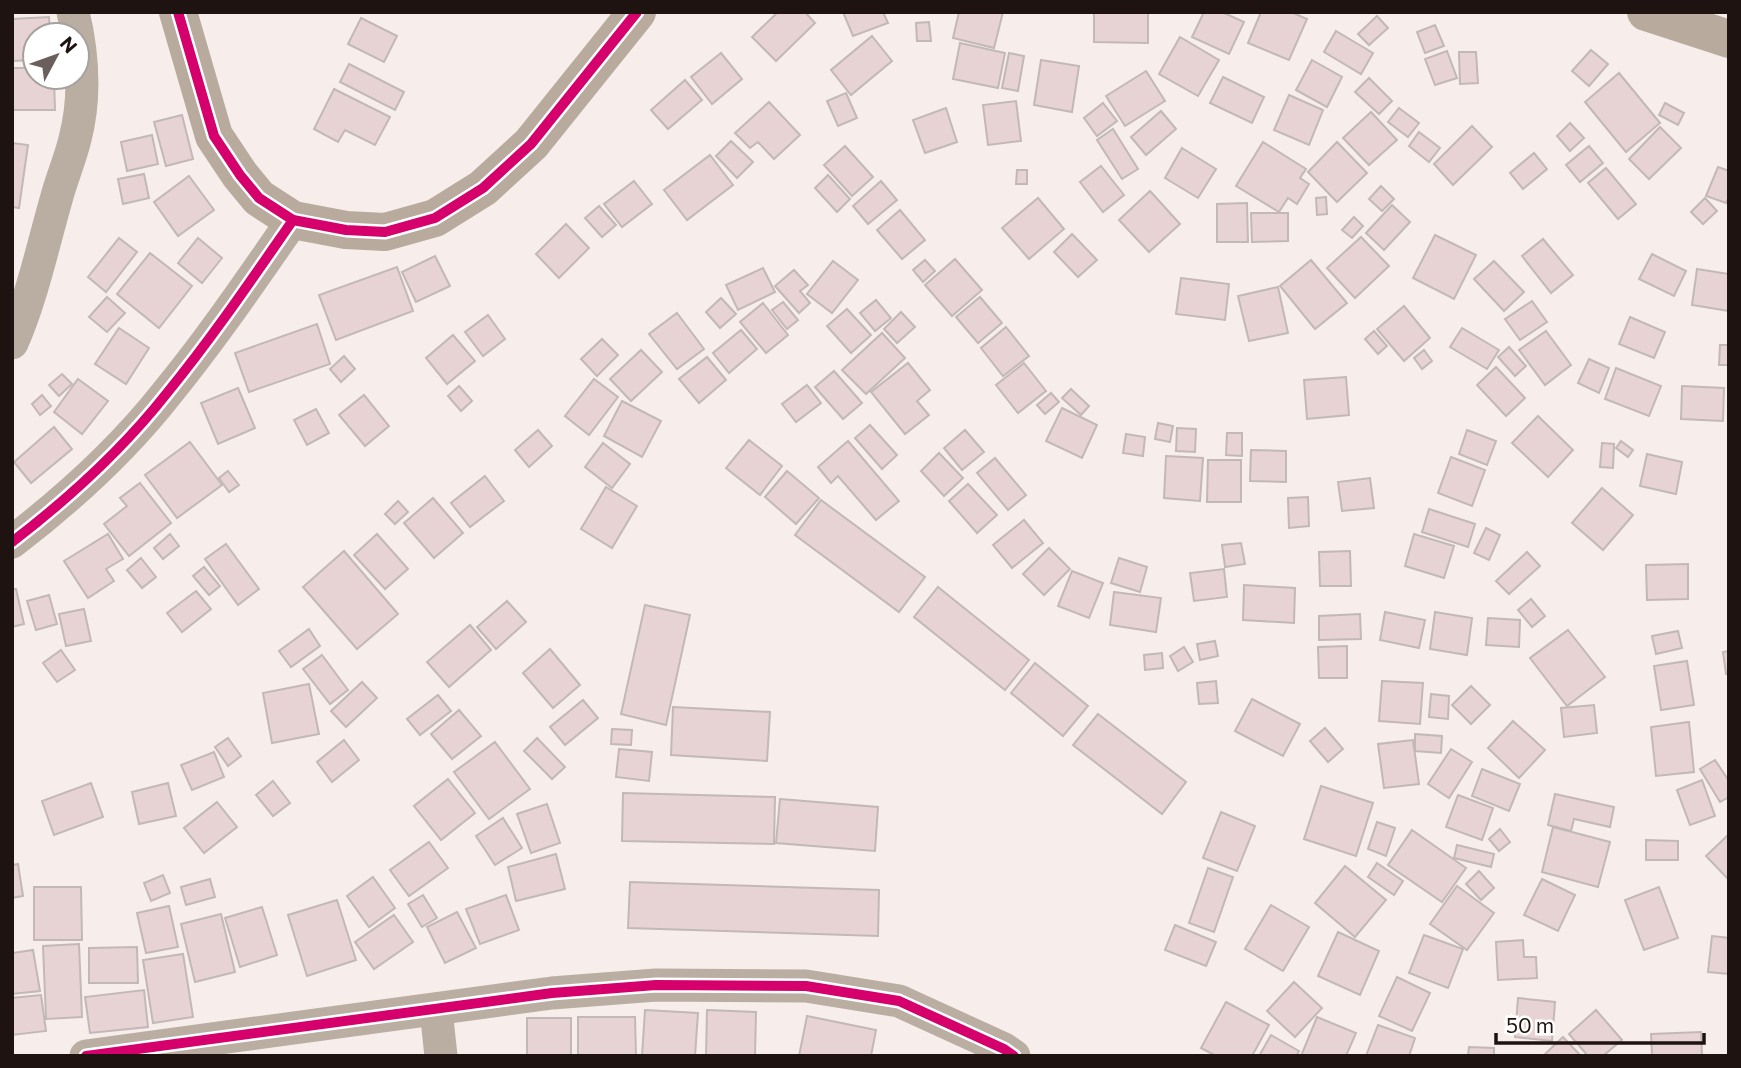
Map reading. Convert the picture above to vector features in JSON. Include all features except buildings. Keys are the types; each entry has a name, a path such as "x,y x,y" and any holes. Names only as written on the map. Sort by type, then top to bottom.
{"street":[{"path":"12,343 25,312 76,138 83,64 73,12"},
{"path":"178,12 214,136 259,198 293,220 346,230 385,232 435,218 484,188 531,144 637,12"},
{"path":"1646,12 1729,39"},
{"path":"12,542 104,462 166,395 239,298 293,220"},
{"path":"86,1056 552,993 656,985 806,986 899,1001 1014,1056"},
{"path":"436,1010 441,1056"}],"cycle path":[{"path":"178,12 214,136 259,198 293,220 346,230 385,232 435,218 483,188 531,144 637,12"},
{"path":"12,542 94,472 150,414 216,330 293,220"},
{"path":"86,1056 552,993 656,985 806,986 899,1001 1014,1056"}]}
